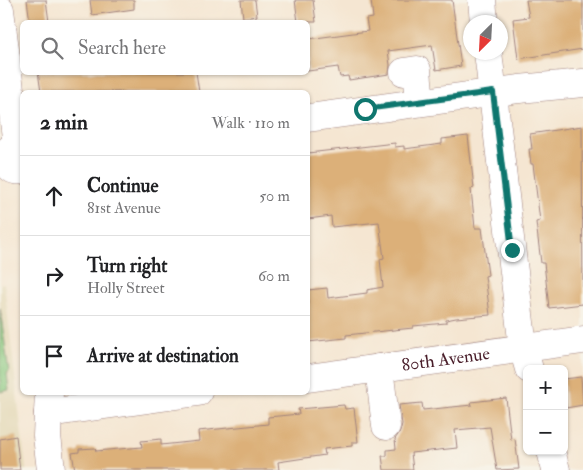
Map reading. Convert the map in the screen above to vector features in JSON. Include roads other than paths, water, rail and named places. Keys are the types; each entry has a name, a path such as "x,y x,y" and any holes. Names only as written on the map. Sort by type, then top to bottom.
{"street":[{"path":"482,0 483,15"},
{"path":"0,10 16,163"},
{"path":"489,60 526,358"},
{"path":"404,72 417,70 420,102"},
{"path":"310,118 493,92 583,83"},
{"name":"80th Avenue","path":"310,378 379,368 526,358 583,340"},
{"path":"379,368 386,426"},
{"path":"51,470 47,436 48,403 157,395"},
{"path":"552,455 556,470"}]}
